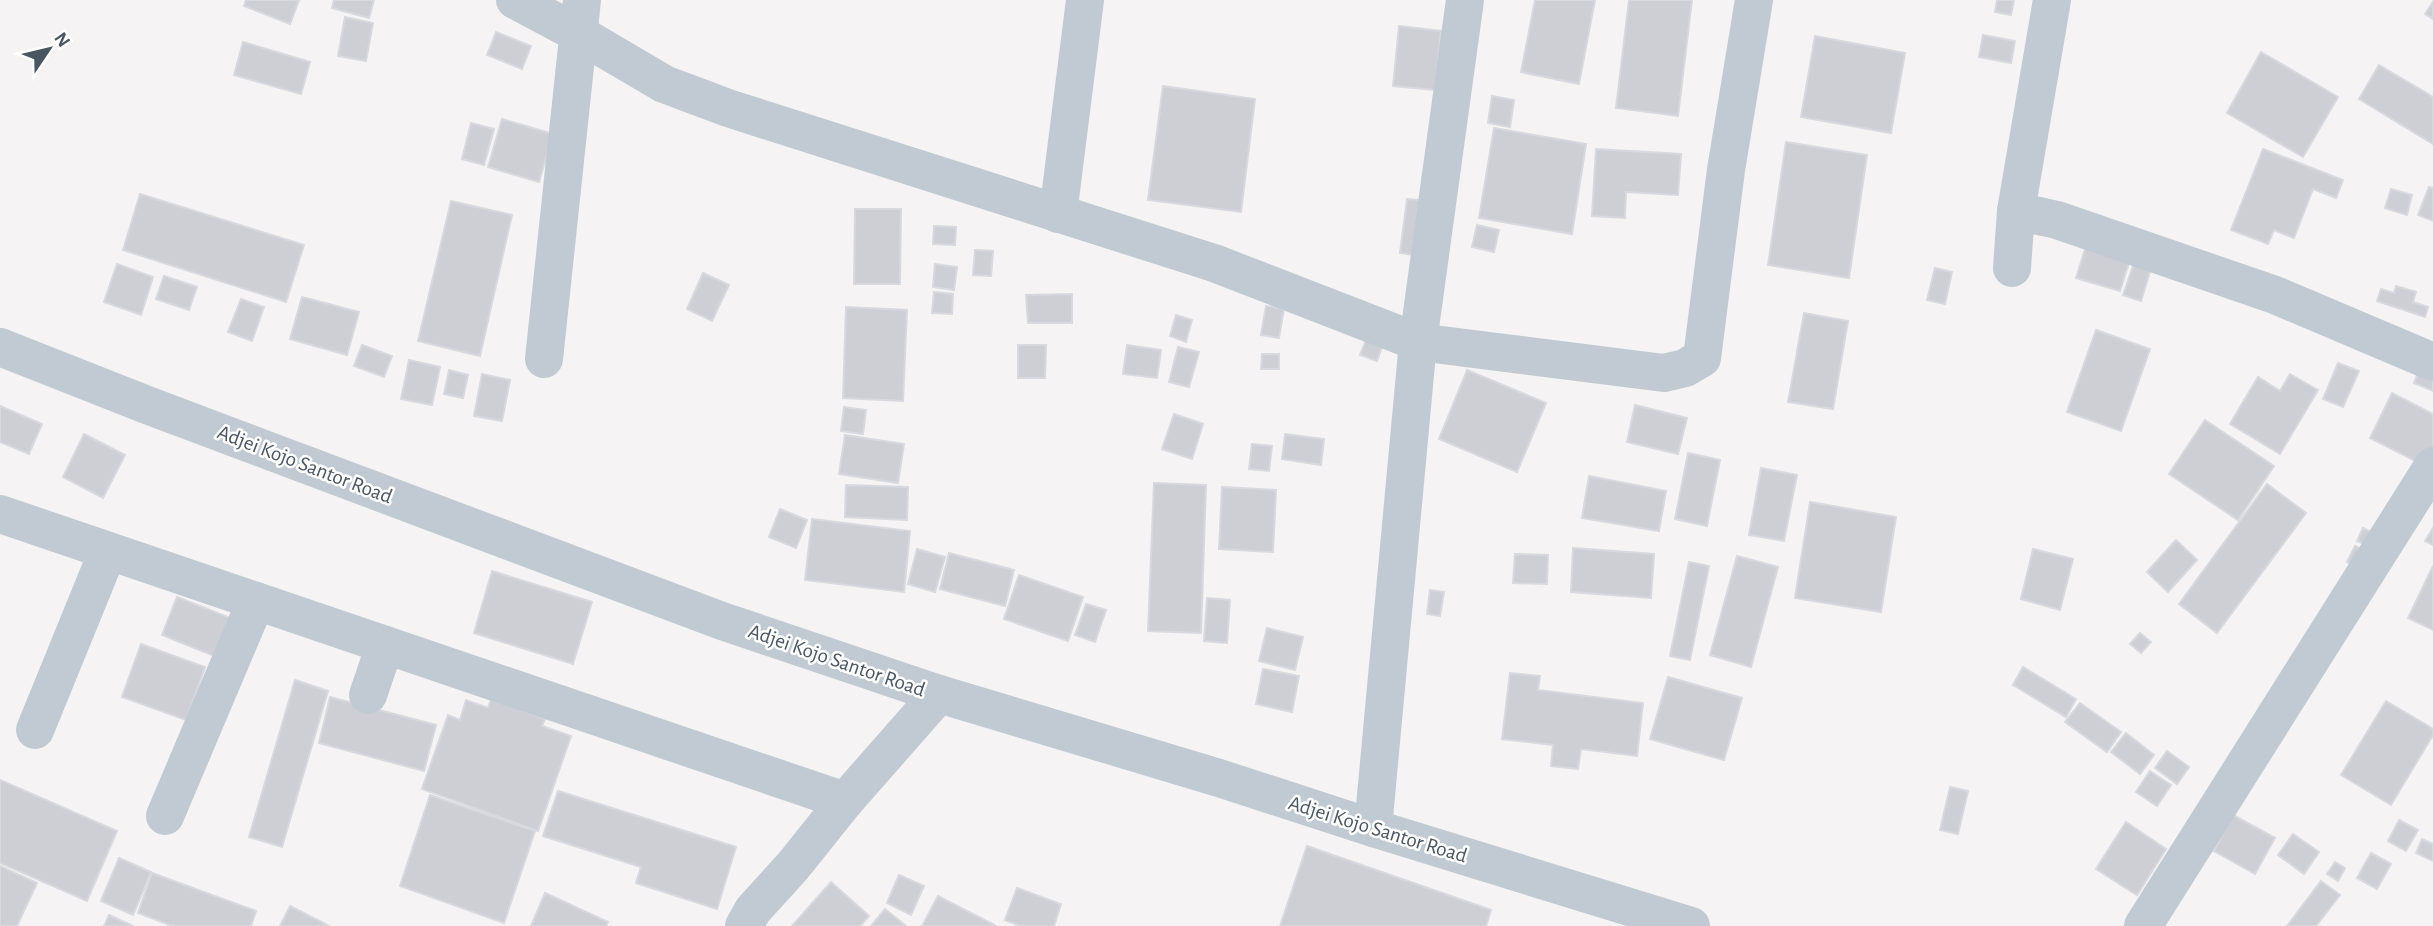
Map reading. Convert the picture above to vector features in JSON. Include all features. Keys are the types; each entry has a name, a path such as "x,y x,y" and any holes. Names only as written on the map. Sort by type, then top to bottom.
{"street":[{"path":"515,0 580,17 664,84 728,108 1214,263 1418,342 1664,373 1685,368 1702,358 1726,170 1754,0"},
{"path":"1058,214 1085,0"},
{"path":"1373,828 1418,342 1465,0"},
{"path":"2012,268 2016,211 2052,0"},
{"path":"544,359 580,17"},
{"path":"2016,211 2057,220 2275,295 2433,362"},
{"name":"Adjei Kojo Santor Road","path":"0,347 722,621 939,694 1219,778 1691,926"},
{"path":"2143,926 2433,466"},
{"path":"0,514 845,801"},
{"path":"35,730 108,551"},
{"path":"165,816 256,601"},
{"path":"368,695 385,645"},
{"path":"744,926 753,910 939,694"}],"building":[{"path":"246,0 299,0 290,24 244,6"},
{"path":"334,0 374,0 369,18 332,8"},
{"path":"1535,0 1595,0 1579,84 1521,72"},
{"path":"1629,0 1692,0 1678,116 1616,108"},
{"path":"1997,0 2014,0 2011,15 1995,12"},
{"path":"2433,2 2433,19 2425,14"},
{"path":"345,17 373,23 366,61 338,56"},
{"path":"1399,26 1441,31 1435,90 1393,86"},
{"path":"496,32 531,46 522,69 487,55"},
{"path":"1983,35 2015,41 2011,63 1979,57"},
{"path":"1815,36 1905,53 1891,133 1801,117"},
{"path":"243,42 310,62 301,94 234,75"},
{"path":"2261,52 2338,97 2303,157 2227,113"},
{"path":"2379,65 2433,97 2433,144 2359,99"},
{"path":"1163,86 1255,99 1241,212 1148,200"},
{"path":"1492,96 1514,100 1510,127 1488,123"},
{"path":"502,119 553,134 539,182 488,167"},
{"path":"471,123 494,129 484,165 462,159"},
{"path":"1494,128 1586,144 1572,234 1479,218"},
{"path":"1786,142 1867,155 1849,278 1768,265"},
{"path":"1596,149 1681,154 1678,195 1626,192 1625,218 1592,216"},
{"path":"2263,149 2343,180 2336,198 2313,189 2294,238 2274,230 2268,244 2231,230"},
{"path":"2429,187 2433,188 2433,221 2418,215"},
{"path":"2391,189 2412,195 2407,215 2385,208"},
{"path":"140,194 304,245 286,302 123,250"},
{"path":"1407,199 1429,201 1422,256 1400,253"},
{"path":"451,201 512,215 480,356 418,341"},
{"path":"855,209 901,209 900,284 854,284"},
{"path":"1477,225 1499,230 1494,252 1472,247"},
{"path":"934,226 956,227 955,245 933,244"},
{"path":"2087,243 2131,256 2120,291 2076,278"},
{"path":"975,250 993,251 991,276 973,275"},
{"path":"2135,260 2152,265 2141,301 2123,295"},
{"path":"117,264 153,277 141,315 104,302"},
{"path":"935,264 957,267 954,290 933,287"},
{"path":"1935,268 1952,272 1945,304 1927,300"},
{"path":"703,273 729,285 712,321 687,309"},
{"path":"164,276 197,287 189,310 156,299"},
{"path":"2396,286 2416,292 2413,302 2428,307 2425,317 2377,301 2381,289 2394,293"},
{"path":"934,292 953,294 952,314 932,313"},
{"path":"1072,294 1072,323 1028,323 1026,295"},
{"path":"302,297 359,312 347,355 290,339"},
{"path":"241,299 264,307 252,341 228,332"},
{"path":"1266,306 1284,309 1279,338 1261,335"},
{"path":"846,307 907,310 903,401 843,398"},
{"path":"1804,313 1848,321 1833,409 1788,402"},
{"path":"1176,315 1192,320 1186,342 1170,336"},
{"path":"1370,330 1386,336 1377,361 1360,355"},
{"path":"2096,330 2150,349 2121,431 2067,412"},
{"path":"362,345 392,356 384,377 354,366"},
{"path":"1018,345 1046,345 1045,378 1018,378"},
{"path":"1127,345 1161,350 1157,378 1123,374"},
{"path":"1178,347 1199,352 1189,387 1169,382"},
{"path":"1262,354 1279,354 1279,369 1261,369"},
{"path":"409,360 440,367 432,405 401,399"},
{"path":"2423,361 2433,366 2433,391 2414,383"},
{"path":"2338,363 2359,371 2343,407 2323,399"},
{"path":"449,370 468,375 463,398 444,394"},
{"path":"1467,370 1546,403 1517,472 1439,439"},
{"path":"482,374 510,380 502,421 474,416"},
{"path":"2290,374 2318,390 2280,454 2230,424 2258,377 2280,391"},
{"path":"2392,393 2433,414 2433,459 2429,468 2370,438"},
{"path":"1635,405 1687,418 1678,454 1627,442"},
{"path":"0,406 42,424 29,454 0,442"},
{"path":"844,407 866,410 863,434 841,431"},
{"path":"1174,414 1203,424 1192,459 1162,449"},
{"path":"2205,420 2274,466 2238,520 2169,474"},
{"path":"84,434 125,455 103,498 63,477"},
{"path":"1285,434 1324,439 1321,465 1282,459"},
{"path":"845,435 904,444 898,483 839,474"},
{"path":"1252,444 1272,446 1269,471 1249,469"},
{"path":"1688,453 1720,460 1707,526 1675,519"},
{"path":"1761,468 1797,475 1784,541 1749,535"},
{"path":"1589,476 1666,491 1659,531 1582,518"},
{"path":"1154,483 1206,485 1201,633 1148,631"},
{"path":"2267,484 2306,513 2217,633 2179,604"},
{"path":"846,485 908,487 907,520 845,517"},
{"path":"1222,487 1276,490 1273,552 1219,549"},
{"path":"1810,502 1896,517 1881,612 1795,598"},
{"path":"780,509 807,520 796,548 769,537"},
{"path":"812,519 910,531 904,592 805,580"},
{"path":"2363,528 2382,538 2377,550 2357,541"},
{"path":"2433,528 2433,545 2425,541"},
{"path":"2176,540 2197,560 2168,592 2147,572"},
{"path":"2355,546 2372,554 2365,571 2347,562"},
{"path":"1573,548 1654,554 1651,598 1571,592"},
{"path":"917,549 945,557 935,592 908,584"},
{"path":"2033,549 2073,559 2060,610 2021,599"},
{"path":"949,553 1014,570 1005,606 940,589"},
{"path":"1515,554 1548,555 1547,584 1513,583"},
{"path":"1737,556 1778,567 1751,667 1710,655"},
{"path":"1689,562 1709,566 1690,660 1670,656"},
{"path":"2433,566 2433,630 2408,618"},
{"path":"492,571 592,602 573,664 474,633"},
{"path":"1019,575 1083,597 1068,641 1004,619"},
{"path":"1430,590 1444,592 1440,616 1427,614"},
{"path":"177,597 233,619 219,658 162,635"},
{"path":"1207,598 1230,600 1227,643 1204,641"},
{"path":"1086,604 1106,610 1095,642 1075,635"},
{"path":"1267,628 1303,637 1295,670 1259,661"},
{"path":"2140,633 2151,642 2141,653 2130,644"},
{"path":"141,644 205,667 186,720 122,697"},
{"path":"2023,667 2076,699 2066,717 2013,685"},
{"path":"1263,669 1299,676 1292,712 1256,704"},
{"path":"1510,673 1540,676 1538,690 1643,703 1637,756 1581,749 1578,769 1551,766 1553,745 1502,739"},
{"path":"1668,677 1742,698 1724,760 1650,739"},
{"path":"295,680 328,691 282,847 249,837"},
{"path":"330,697 436,725 424,771 319,743"},
{"path":"491,699 545,719 542,726 571,736 538,831 422,789 448,715 460,720 466,700 488,708"},
{"path":"2386,701 2433,729 2433,735 2391,805 2341,775"},
{"path":"2080,703 2121,732 2107,752 2065,722"},
{"path":"2126,733 2154,755 2140,774 2111,752"},
{"path":"2167,751 2189,767 2177,784 2155,768"},
{"path":"2150,771 2171,785 2157,806 2136,792"},
{"path":"0,780 117,831 87,901 0,863"},
{"path":"1950,787 1968,791 1958,834 1940,830"},
{"path":"558,791 736,847 717,909 636,883 641,867 543,836"},
{"path":"430,795 535,831 504,923 400,886"},
{"path":"2233,815 2275,838 2255,874 2214,851"},
{"path":"2399,820 2418,830 2406,851 2388,841"},
{"path":"2126,822 2166,849 2137,895 2096,869"},
{"path":"2293,834 2319,852 2304,874 2278,855"},
{"path":"2422,839 2433,844 2433,861 2416,853"},
{"path":"1307,846 1491,910 1486,926 1280,926"},
{"path":"2371,853 2391,864 2377,889 2357,878"},
{"path":"119,858 151,872 133,915 101,901"},
{"path":"2335,862 2345,868 2338,881 2327,874"},
{"path":"0,866 37,883 17,926 0,926"},
{"path":"152,873 256,911 251,926 172,926 138,913"},
{"path":"899,875 924,886 911,915 887,903"},
{"path":"2321,881 2340,895 2316,926 2287,926"},
{"path":"831,882 869,916 860,926 792,926"},
{"path":"1017,888 1061,904 1054,926 1020,926 1005,920"},
{"path":"545,893 608,922 606,926 531,926"},
{"path":"938,896 996,926 922,926"},
{"path":"290,906 329,926 280,926"},
{"path":"885,909 906,926 871,926"},
{"path":"109,915 133,926 104,926"}]}
